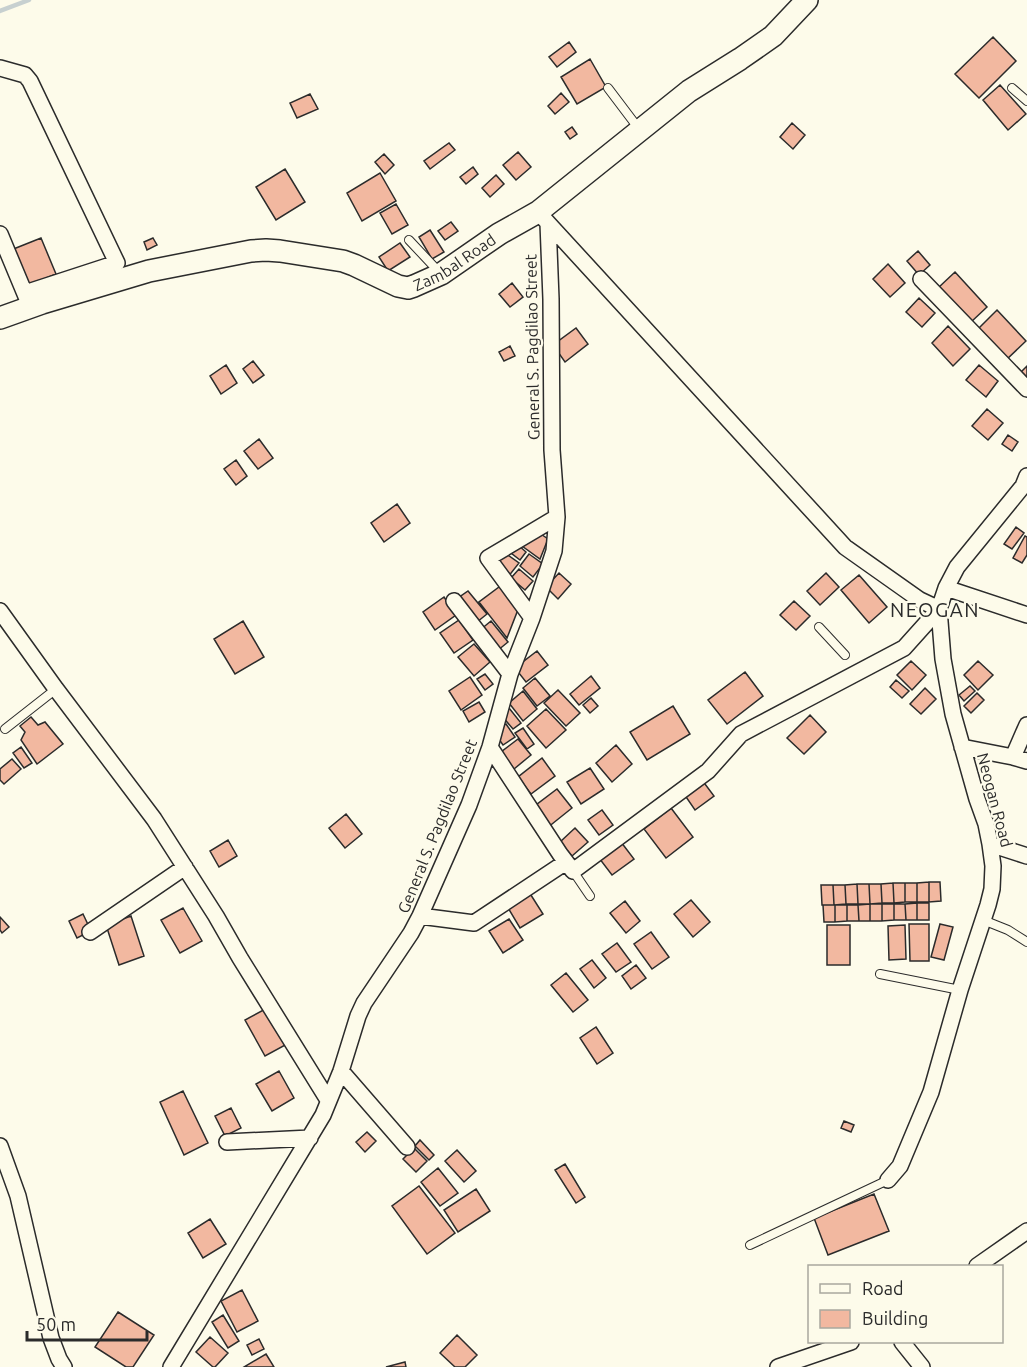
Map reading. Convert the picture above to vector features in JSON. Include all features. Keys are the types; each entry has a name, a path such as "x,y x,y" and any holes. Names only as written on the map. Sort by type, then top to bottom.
{"street":[{"name":"Zambal Road","path":"0,318 28,300 149,271 251,251 266,250 343,261 398,286 408,288 414,286 441,274 499,234 543,217 640,130 689,91 773,36 807,0"},
{"path":"0,68 25,75 30,81 117,263 28,300 0,234"},
{"path":"420,916 474,923 569,867 708,771 741,734 904,648 939,609 920,600 845,547 543,217"},
{"name":"General S. Pagdilao Street","path":"171,1367 323,1115 364,1003 420,916 469,805 490,747 510,674 532,618 554,551 557,517 552,450 551,299 543,217"},
{"path":"921,279 1027,389"},
{"name":"Neogan Road","path":"888,1180 900,1166 931,1092 992,889 993,866 986,824 962,747 946,683 939,609 946,588 957,567 1023,486 1027,476"},
{"path":"532,618 488,558 557,517"},
{"path":"946,588 1027,615"},
{"path":"454,601 510,674"},
{"path":"0,612 154,819 186,867 328,1100"},
{"path":"962,747 1020,759 1027,725"},
{"path":"490,747 569,867"},
{"path":"990,844 1027,856"},
{"path":"90,932 186,867"},
{"path":"341,1071 407,1147"},
{"path":"227,1142 310,1138"},
{"path":"0,1146 18,1196 51,1338 64,1367"},
{"path":"978,1265 1027,1231"},
{"path":"778,1367 845,1343"},
{"path":"904,1343 922,1367"}],"lane":[{"path":"608,88 640,130"},
{"path":"1012,88 1027,100"},
{"path":"409,240 441,274"},
{"path":"819,627 845,656"},
{"path":"5,729 56,689"},
{"path":"569,867 590,896"},
{"path":"983,920 1008,930 1027,942"},
{"path":"880,974 960,990"},
{"path":"750,1245 888,1180"}],"building":[{"path":"993,37 1016,61 979,98 955,74"},
{"path":"569,42 576,52 557,67 549,57"},
{"path":"590,59 606,87 577,104 561,77"},
{"path":"1000,85 1026,114 1008,130 983,100"},
{"path":"561,93 569,102 555,114 548,106"},
{"path":"310,94 318,109 297,118 290,103"},
{"path":"792,123 805,135 793,149 780,137"},
{"path":"572,127 577,134 570,139 565,132"},
{"path":"449,143 455,150 430,169 424,161"},
{"path":"518,152 531,167 516,180 503,165"},
{"path":"384,154 394,165 385,174 375,162"},
{"path":"473,167 478,174 466,184 460,177"},
{"path":"285,169 305,202 276,220 256,187"},
{"path":"380,173 396,201 362,221 347,193"},
{"path":"496,175 504,184 490,197 482,188"},
{"path":"396,204 408,225 392,234 380,213"},
{"path":"451,222 458,231 445,240 438,231"},
{"path":"430,230 444,252 432,259 419,237"},
{"path":"41,238 56,274 25,287 11,250"},
{"path":"153,238 157,245 147,250 144,242"},
{"path":"400,243 410,257 388,271 379,257"},
{"path":"918,251 930,265 919,275 907,261"},
{"path":"888,264 905,283 890,297 873,279"},
{"path":"955,272 987,307 970,323 938,288"},
{"path":"512,283 523,297 510,307 499,294"},
{"path":"919,298 935,313 922,327 906,312"},
{"path":"997,310 1026,341 1005,361 976,331"},
{"path":"948,326 970,349 953,366 932,343"},
{"path":"576,328 588,344 565,362 553,345"},
{"path":"510,346 515,356 504,361 499,352"},
{"path":"253,361 264,375 253,383 243,369"},
{"path":"226,365 237,383 221,394 210,376"},
{"path":"979,365 998,381 986,397 966,380"},
{"path":"1027,366 1027,384 1018,375"},
{"path":"987,409 1003,423 988,440 972,426"},
{"path":"1008,435 1018,442 1012,451 1002,444"},
{"path":"259,439 273,458 258,469 244,451"},
{"path":"236,460 247,476 236,485 224,469"},
{"path":"397,504 410,523 384,542 371,523"},
{"path":"1016,527 1024,533 1012,549 1004,544"},
{"path":"538,532 548,539 540,559 522,546"},
{"path":"1025,536 1027,537 1027,555 1022,563 1013,558"},
{"path":"517,544 526,552 520,560 511,553"},
{"path":"505,553 519,563 508,577 495,566"},
{"path":"529,554 543,564 533,577 520,566"},
{"path":"519,569 533,581 525,590 511,578"},
{"path":"559,573 571,584 558,599 546,587"},
{"path":"826,573 839,587 820,605 807,591"},
{"path":"859,575 887,607 869,623 841,590"},
{"path":"503,584 519,607 507,638 479,602"},
{"path":"468,591 487,614 477,622 458,598"},
{"path":"444,597 456,615 435,630 423,612"},
{"path":"794,601 810,616 796,630 780,615"},
{"path":"459,620 473,640 454,653 440,633"},
{"path":"243,621 264,657 235,674 214,639"},
{"path":"491,621 508,642 497,651 480,630"},
{"path":"474,644 490,662 474,676 458,657"},
{"path":"537,651 548,665 526,682 515,668"},
{"path":"911,661 926,675 912,690 897,675"},
{"path":"978,661 993,675 978,690 964,675"},
{"path":"745,672 763,696 727,724 708,700"},
{"path":"485,674 493,684 485,690 477,679"},
{"path":"591,676 600,688 579,705 570,694"},
{"path":"470,677 482,695 461,710 449,691"},
{"path":"535,678 550,696 537,706 523,688"},
{"path":"896,680 909,691 902,698 890,687"},
{"path":"970,686 975,691 964,701 959,695"},
{"path":"925,688 936,699 921,714 910,704"},
{"path":"558,690 580,713 566,726 544,703"},
{"path":"523,691 537,709 523,721 509,703"},
{"path":"977,693 984,700 971,713 964,706"},
{"path":"591,698 598,706 590,713 583,705"},
{"path":"479,702 485,712 469,722 463,711"},
{"path":"673,706 690,734 647,760 630,732"},
{"path":"509,708 521,723 513,729 501,715"},
{"path":"546,709 566,730 546,748 527,726"},
{"path":"810,715 826,732 804,754 787,738"},
{"path":"31,717 38,725 45,722 63,744 37,764 21,740 25,732 20,726"},
{"path":"506,724 515,737 503,745 494,732"},
{"path":"523,728 534,744 527,749 515,733"},
{"path":"518,739 531,755 514,769 501,752"},
{"path":"616,745 632,764 612,782 596,763"},
{"path":"21,747 32,763 24,768 13,753"},
{"path":"542,758 555,776 531,794 518,777"},
{"path":"12,759 21,769 4,784 0,780 0,769"},
{"path":"590,768 604,789 581,804 567,782"},
{"path":"702,780 714,796 695,810 684,794"},
{"path":"557,789 572,808 547,828 532,808"},
{"path":"671,808 693,837 666,858 644,829"},
{"path":"602,810 613,825 599,835 588,820"},
{"path":"346,814 362,834 345,848 329,828"},
{"path":"575,828 588,842 572,856 560,842"},
{"path":"228,840 237,856 219,867 210,851"},
{"path":"621,842 634,859 612,875 599,858"},
{"path":"929,882 929,902 917,902 917,883"},
{"path":"929,882 940,882 941,901 929,902"},
{"path":"893,883 905,883 905,902 894,903"},
{"path":"893,883 894,903 882,903 881,884"},
{"path":"905,883 917,883 917,902 905,902"},
{"path":"857,884 869,884 870,904 858,904"},
{"path":"857,884 858,904 846,904 845,885"},
{"path":"869,884 881,884 882,903 870,904"},
{"path":"821,885 833,885 834,905 822,905"},
{"path":"833,885 845,885 846,904 834,905"},
{"path":"529,892 543,914 520,928 507,906"},
{"path":"691,900 710,922 693,937 674,914"},
{"path":"625,901 640,921 626,933 610,913"},
{"path":"917,903 929,903 929,920 917,920"},
{"path":"917,903 917,920 906,920 905,904"},
{"path":"870,904 882,904 882,921 870,921"},
{"path":"870,904 870,921 859,921 858,905"},
{"path":"882,904 894,904 894,920 882,921"},
{"path":"894,904 905,904 906,920 894,920"},
{"path":"823,905 835,905 835,922 824,922"},
{"path":"835,905 847,905 847,921 835,922"},
{"path":"847,905 858,905 859,921 847,921"},
{"path":"183,908 202,941 180,953 161,920"},
{"path":"83,914 91,931 77,938 69,921"},
{"path":"131,916 144,956 119,965 106,925"},
{"path":"0,917 9,927 2,933 0,930"},
{"path":"509,919 523,940 503,953 489,931"},
{"path":"909,924 929,924 929,961 910,961"},
{"path":"940,924 953,927 944,960 931,957"},
{"path":"827,925 850,925 850,965 827,965"},
{"path":"905,925 906,959 889,960 888,926"},
{"path":"651,932 669,957 652,969 634,944"},
{"path":"617,943 631,962 616,972 602,954"},
{"path":"592,960 606,978 594,988 580,969"},
{"path":"636,965 646,978 631,989 622,976"},
{"path":"566,973 588,1000 573,1012 551,985"},
{"path":"269,1007 289,1043 265,1056 245,1020"},
{"path":"596,1027 613,1053 597,1064 580,1038"},
{"path":"279,1071 294,1098 272,1111 256,1084"},
{"path":"183,1091 208,1143 184,1155 160,1102"},
{"path":"231,1108 241,1128 225,1136 215,1116"},
{"path":"844,1121 854,1125 851,1132 841,1128"},
{"path":"367,1132 376,1141 365,1152 356,1142"},
{"path":"420,1140 434,1155 429,1160 415,1146"},
{"path":"414,1148 427,1161 416,1172 403,1159"},
{"path":"457,1150 476,1171 464,1182 445,1161"},
{"path":"565,1164 585,1197 576,1203 555,1170"},
{"path":"438,1168 458,1193 440,1206 421,1182"},
{"path":"419,1186 455,1233 427,1254 392,1206"},
{"path":"476,1189 490,1211 458,1232 444,1210"},
{"path":"874,1194 889,1231 828,1255 814,1218"},
{"path":"210,1219 226,1244 203,1258 188,1233"},
{"path":"242,1290 258,1321 237,1332 221,1301"},
{"path":"118,1312 154,1335 133,1367 126,1367 95,1347"},
{"path":"223,1315 239,1341 228,1348 212,1322"},
{"path":"457,1335 477,1355 465,1367 455,1367 440,1353"},
{"path":"210,1337 228,1353 215,1367 196,1352"},
{"path":"259,1339 264,1349 252,1355 247,1345"},
{"path":"266,1354 274,1367 244,1367"},
{"path":"405,1362 406,1367 386,1367"}],"waterway":[{"path":"0,11 29,0"}],"district":[{"name":"NEOGAN","path":"935,610"}]}
